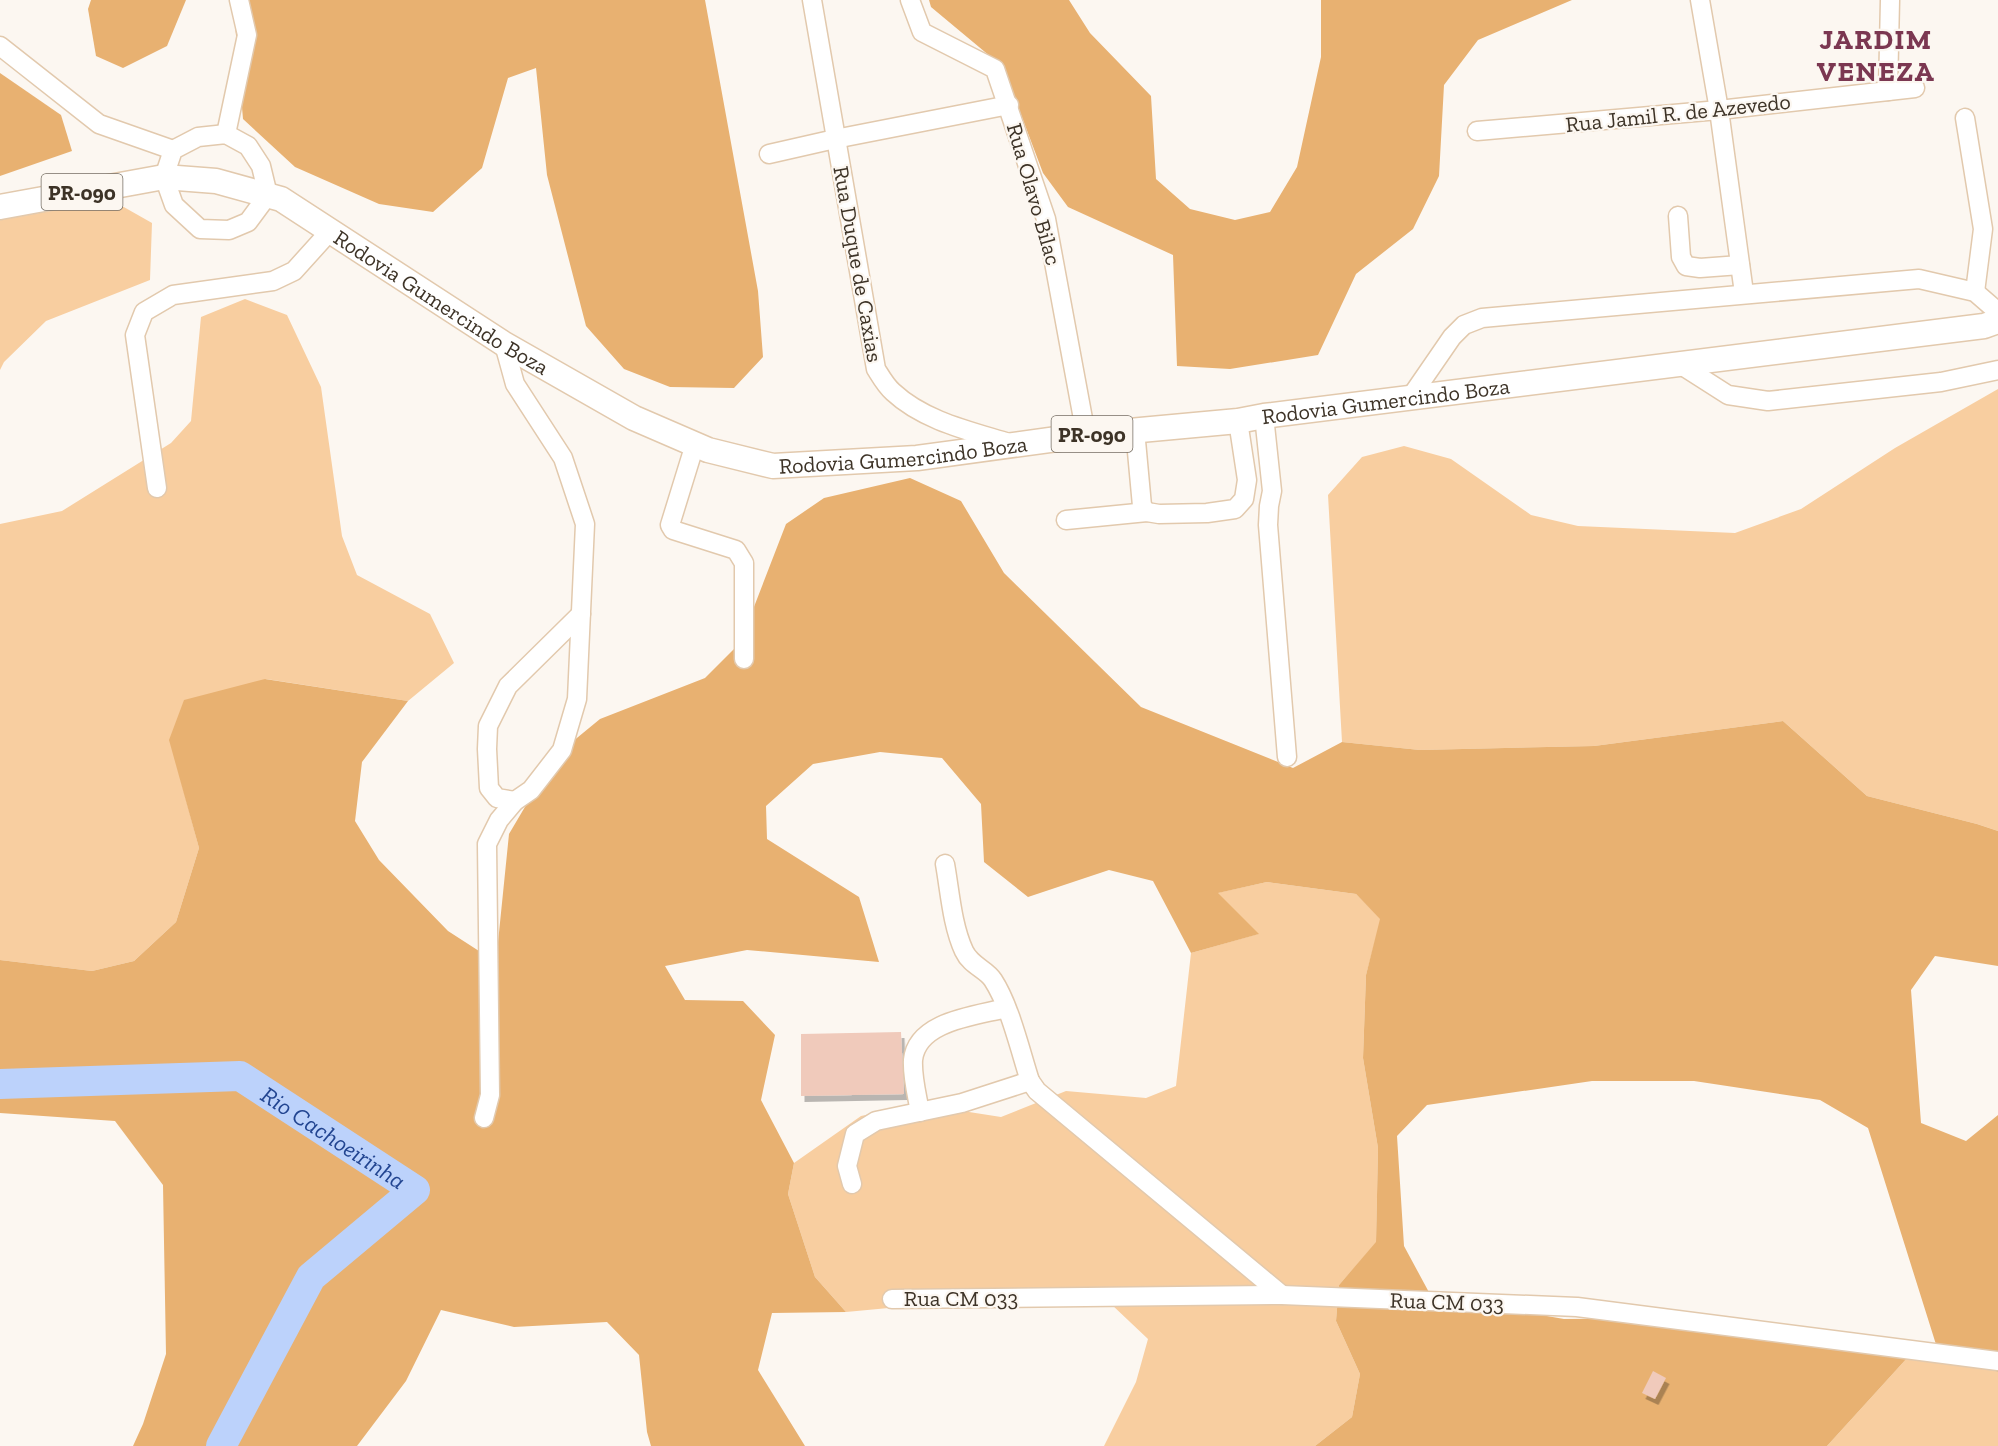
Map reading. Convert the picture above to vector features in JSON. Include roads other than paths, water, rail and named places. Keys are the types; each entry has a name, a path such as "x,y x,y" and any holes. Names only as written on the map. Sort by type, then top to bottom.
{"main road":[{"name":"Rodovia Gumercindo Boza","path":"0,207 164,177 216,181 281,199 504,344 634,418 708,450 773,466 917,458 1086,435 1238,421 1682,365 1994,322"}],"street":[{"path":"226,134 247,35 239,0"},
{"name":"Rua Duque de Caxias","path":"812,0 876,369 891,391 910,406 953,425 1014,444"},
{"name":"Rua Olavo Bilac","path":"910,0 922,32 995,69 1046,219 1086,435"},
{"path":"1700,0 1719,110 1744,293"},
{"path":"1888,91 1890,0"},
{"path":"0,46 99,124 172,150 198,137 226,134 248,146 261,166 268,195 248,222 229,230 200,230 174,205 164,177 172,150"},
{"name":"Rua Jamil R. de Azevedo","path":"1477,131 1719,110 1914,88"},
{"path":"769,154 1009,105"},
{"path":"1965,118 1983,229 1975,292 1994,322"},
{"path":"1678,216 1681,257 1686,266 1700,268 1740,265"},
{"path":"157,488 135,335 144,312 172,295 273,281 294,271 331,230"},
{"path":"1410,398 1452,337 1464,325 1482,318 1918,279 1975,292"},
{"path":"484,1118 490,1095 487,844 499,820 515,801 531,790 562,750 577,699 585,524 563,458 515,384 504,344"},
{"path":"1682,365 1728,394 1768,401 1941,382 1998,370"},
{"path":"1264,416 1272,491 1268,525 1287,757"},
{"path":"1066,520 1147,512 1207,513 1235,508 1244,499 1247,480 1238,421"},
{"path":"1135,430 1142,506 1147,512"},
{"path":"695,444 670,525 673,530 736,550 741,556 744,563 744,658"},
{"path":"515,801 497,798 489,788 488,726 508,686 581,615"},
{"path":"945,864 956,928 964,952 975,966 992,978 1005,1008 1030,1081 1037,1091 1282,1295"},
{"path":"920,1112 913,1060 917,1044 940,1025 1005,1008"},
{"path":"852,1184 848,1167 855,1134 876,1121 962,1103 1030,1081"},
{"name":"Rua CM 033","path":"892,1299 1282,1295 1577,1307 1998,1361"}],"waterway":[{"name":"Rio Cachoeirinha","path":"0,1084 240,1076 415,1190 311,1277 221,1446"}],"district":[{"name":"JARDIM VENEZA","path":"1876,55"}]}
